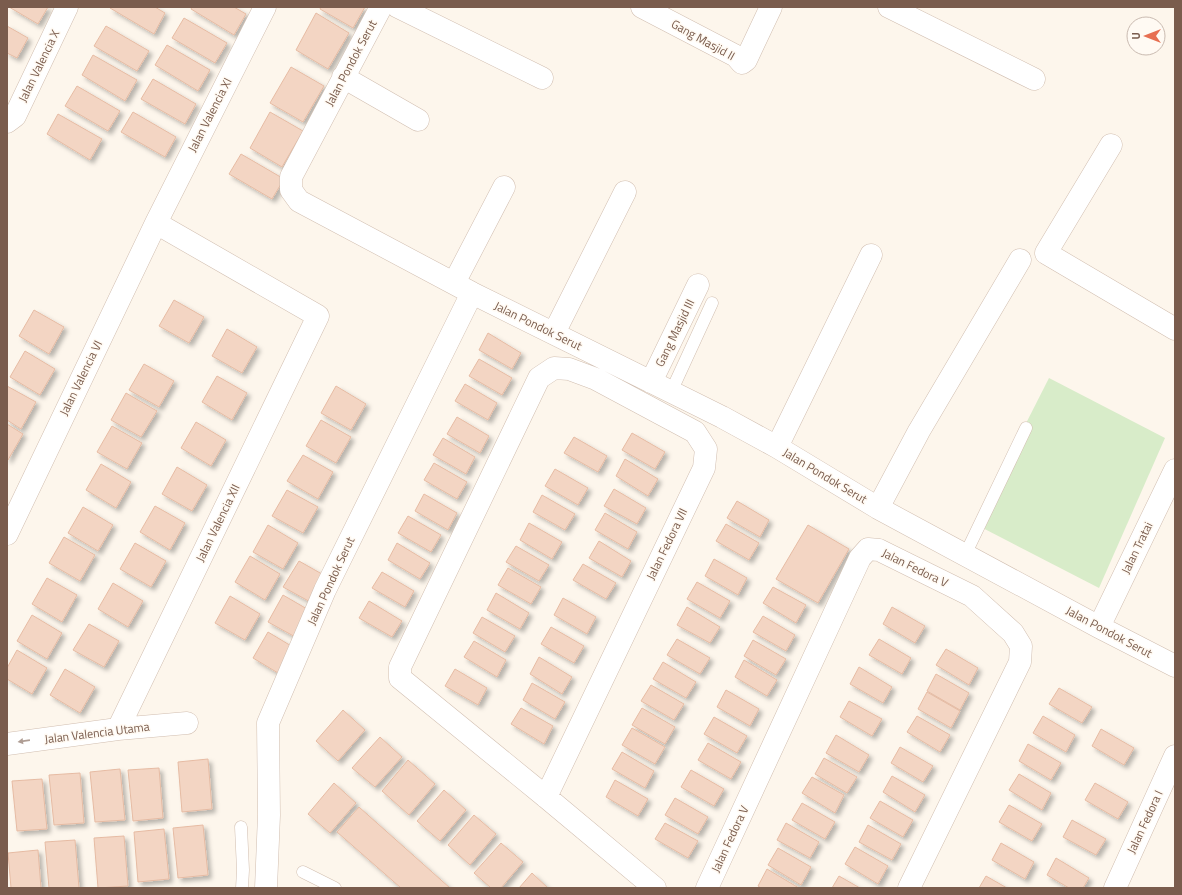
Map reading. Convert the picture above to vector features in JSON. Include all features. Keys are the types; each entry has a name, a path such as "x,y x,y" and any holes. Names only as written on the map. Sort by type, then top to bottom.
{"street":[{"name":"Jalan Valencia X","path":"7,122 15,116 67,7"},
{"name":"Jalan Valencia XI","path":"156,223 265,7"},
{"name":"Jalan Pondok Serut","path":"381,7 291,177 291,190 298,201 463,288 722,417 777,447 878,508 1099,627 1175,666"},
{"path":"398,7 542,78"},
{"name":"Gang Masjid II","path":"642,7 736,56 742,63 746,60 771,7"},
{"path":"889,7 1034,79"},
{"path":"343,78 418,120"},
{"path":"1111,146 1046,253 1175,329"},
{"path":"463,288 504,187"},
{"path":"554,333 625,192"},
{"name":"Jalan Valencia XII","path":"118,729 318,316 156,223"},
{"name":"Jalan Valencia VI","path":"7,534 156,223"},
{"path":"777,447 871,255"},
{"path":"878,508 919,431 1020,260"},
{"name":"Gang Masjid III","path":"652,382 698,285"},
{"name":"Jalan Pondok Serut","path":"266,888 269,815 268,723 325,590 463,288"},
{"name":"Jalan Fedora VII","path":"554,368 569,369 596,379 695,432 706,449 704,468 546,797 400,678 400,667 539,378 554,368"},
{"name":"Jalan Tratai","path":"1099,627 1175,470"},
{"name":"Jalan Fedora V","path":"708,888 860,558 868,549 879,550 972,596 1014,633 1021,646 1020,662 909,888"},
{"name":"Jalan Valencia Utama","path":"7,744 118,729 187,723"},
{"name":"Jalan Fedora I","path":"1115,888 1175,756"},
{"path":"546,797 655,888"}],"lane":[{"path":"671,392 712,303"},
{"path":"965,555 1026,428"},
{"path":"241,827 243,870 242,888"},
{"path":"303,872 335,888"}],"green space":[{"path":"1049,378 1165,438 1099,588 975,524"}],"building":[{"path":"9,7 48,7 38,24"},
{"path":"155,7 165,13 154,34 110,8"},
{"path":"192,7 234,7 246,14 234,35 191,9"},
{"path":"321,7 365,7 353,28 320,9"},
{"path":"316,13 349,33 328,69 296,50"},
{"path":"184,18 227,43 215,63 172,38"},
{"path":"7,26 28,38 17,58 7,53"},
{"path":"106,26 149,51 137,71 94,46"},
{"path":"167,45 210,70 198,91 155,65"},
{"path":"93,55 137,80 125,101 82,75"},
{"path":"291,67 324,86 303,122 270,103"},
{"path":"153,79 196,104 185,124 141,99"},
{"path":"77,86 120,111 108,131 65,106"},
{"path":"133,112 176,137 165,157 121,132"},
{"path":"270,112 303,131 282,167 250,148"},
{"path":"58,114 102,139 90,160 47,134"},
{"path":"241,154 284,179 272,199 229,174"},
{"path":"174,300 204,317 189,343 159,326"},
{"path":"34,310 64,327 49,354 19,336"},
{"path":"227,329 257,347 242,373 212,356"},
{"path":"488,333 521,353 512,369 479,350"},
{"path":"25,351 55,369 40,395 10,377"},
{"path":"479,359 512,378 502,395 469,376"},
{"path":"144,364 174,381 159,407 129,390"},
{"path":"217,376 247,393 232,420 202,402"},
{"path":"465,384 497,403 488,420 455,401"},
{"path":"7,386 36,402 21,429 7,420"},
{"path":"336,386 366,404 351,430 321,413"},
{"path":"126,393 157,411 141,437 111,420"},
{"path":"457,417 489,436 480,453 447,434"},
{"path":"321,420 351,437 336,463 306,446"},
{"path":"196,422 226,440 211,466 181,448"},
{"path":"7,424 23,434 8,460 7,459"},
{"path":"112,426 142,443 127,469 97,452"},
{"path":"632,433 665,452 655,469 622,450"},
{"path":"574,437 607,456 598,472 564,453"},
{"path":"443,438 475,457 466,474 433,455"},
{"path":"303,455 333,472 318,499 287,481"},
{"path":"625,459 658,479 648,496 616,476"},
{"path":"434,463 467,482 457,499 424,480"},
{"path":"101,464 131,482 116,508 86,490"},
{"path":"177,467 207,485 192,511 162,494"},
{"path":"555,469 588,488 578,505 545,486"},
{"path":"614,489 646,508 637,524 604,506"},
{"path":"287,490 318,507 303,533 272,516"},
{"path":"424,494 457,513 448,530 415,511"},
{"path":"542,495 575,514 565,530 533,512"},
{"path":"737,501 769,520 760,537 727,518"},
{"path":"155,506 185,523 170,550 140,532"},
{"path":"83,507 113,525 98,551 68,533"},
{"path":"605,513 637,532 628,549 595,530"},
{"path":"408,516 441,535 431,552 398,533"},
{"path":"529,523 562,542 552,559 520,540"},
{"path":"726,524 759,543 749,560 716,541"},
{"path":"268,525 298,543 283,569 253,552"},
{"path":"808,525 849,549 818,603 776,579"},
{"path":"64,537 95,555 80,581 49,563"},
{"path":"599,541 631,561 622,577 589,558"},
{"path":"135,543 166,561 151,587 120,569"},
{"path":"397,543 430,563 420,579 388,560"},
{"path":"516,546 549,565 539,581 506,562"},
{"path":"250,556 280,574 265,600 235,582"},
{"path":"714,559 747,578 738,595 705,576"},
{"path":"299,561 329,578 314,604 283,587"},
{"path":"583,564 616,583 606,599 573,580"},
{"path":"508,568 541,587 531,604 498,585"},
{"path":"382,572 414,591 405,607 372,588"},
{"path":"47,578 77,595 62,622 32,604"},
{"path":"697,582 730,601 720,618 687,599"},
{"path":"113,583 143,601 128,627 98,609"},
{"path":"773,587 806,605 796,623 763,603"},
{"path":"496,593 529,613 520,629 487,610"},
{"path":"283,595 314,613 299,639 268,622"},
{"path":"230,596 260,614 245,640 215,623"},
{"path":"563,598 596,617 587,634 554,615"},
{"path":"369,601 402,621 392,637 359,618"},
{"path":"687,607 720,627 710,643 677,625"},
{"path":"892,607 925,626 915,643 883,624"},
{"path":"32,615 62,633 47,659 17,641"},
{"path":"763,616 795,635 786,651 753,632"},
{"path":"482,617 515,636 505,652 473,633"},
{"path":"89,624 119,641 104,667 73,650"},
{"path":"551,627 584,646 574,663 541,644"},
{"path":"268,632 298,650 283,676 253,658"},
{"path":"677,639 710,658 700,674 667,655"},
{"path":"879,639 911,658 902,674 869,655"},
{"path":"753,640 786,659 776,675 744,656"},
{"path":"474,641 506,660 497,677 464,657"},
{"path":"946,649 978,668 969,685 936,665"},
{"path":"17,650 47,668 32,694 7,679 7,668"},
{"path":"539,657 572,677 562,694 530,674"},
{"path":"744,660 777,680 767,696 735,677"},
{"path":"663,662 696,682 686,698 653,679"},
{"path":"859,667 892,687 883,703 850,684"},
{"path":"65,669 95,687 80,713 50,695"},
{"path":"455,669 487,688 478,705 445,686"},
{"path":"936,674 969,693 960,710 927,691"},
{"path":"532,683 565,702 555,719 523,700"},
{"path":"651,685 684,704 674,720 641,701"},
{"path":"1059,688 1092,707 1082,723 1049,704"},
{"path":"726,690 759,709 750,726 717,707"},
{"path":"927,692 960,711 951,728 918,709"},
{"path":"849,701 882,719 872,736 840,717"},
{"path":"521,708 553,726 544,744 511,724"},
{"path":"642,708 675,727 665,744 632,725"},
{"path":"343,710 365,730 338,761 316,741"},
{"path":"917,716 950,735 940,752 907,732"},
{"path":"1043,716 1075,735 1066,752 1033,733"},
{"path":"714,717 747,736 737,753 704,734"},
{"path":"632,728 665,747 655,764 622,745"},
{"path":"1101,729 1134,748 1124,765 1092,746"},
{"path":"836,735 869,755 859,772 826,753"},
{"path":"380,737 402,757 375,787 352,768"},
{"path":"708,743 741,762 731,779 698,760"},
{"path":"1028,744 1061,763 1051,780 1019,761"},
{"path":"900,747 933,766 923,782 891,763"},
{"path":"622,752 654,771 645,788 612,769"},
{"path":"824,758 857,777 847,793 815,774"},
{"path":"208,759 212,809 182,812 178,762"},
{"path":"408,760 435,784 409,815 382,791"},
{"path":"159,768 163,818 133,821 128,770"},
{"path":"120,769 125,820 95,822 90,772"},
{"path":"691,770 724,789 714,806 681,787"},
{"path":"80,773 84,823 54,825 49,775"},
{"path":"1019,774 1051,793 1042,810 1009,790"},
{"path":"892,776 925,795 915,812 883,792"},
{"path":"812,777 844,795 835,813 802,793"},
{"path":"42,779 47,829 17,831 12,781"},
{"path":"615,780 648,799 638,816 606,797"},
{"path":"334,783 356,803 330,833 308,814"},
{"path":"1095,783 1128,802 1118,819 1085,800"},
{"path":"444,790 466,810 440,841 417,821"},
{"path":"675,798 708,817 698,834 665,815"},
{"path":"880,801 913,820 903,837 870,818"},
{"path":"802,803 835,822 825,839 792,820"},
{"path":"1009,805 1042,824 1032,841 999,822"},
{"path":"359,807 450,888 401,888 337,832"},
{"path":"474,815 496,834 470,865 448,845"},
{"path":"1072,820 1106,839 1096,855 1063,837"},
{"path":"665,823 698,841 688,858 655,839"},
{"path":"786,823 819,842 810,858 777,840"},
{"path":"203,825 208,875 178,878 173,828"},
{"path":"868,825 901,844 892,860 859,842"},
{"path":"164,829 169,879 138,882 134,832"},
{"path":"124,836 128,886 98,888 94,838"},
{"path":"75,840 79,888 49,888 45,842"},
{"path":"501,843 523,862 501,888 491,888 474,873"},
{"path":"1001,843 1034,862 1025,879 992,860"},
{"path":"855,847 888,866 878,884 845,864"},
{"path":"778,848 811,867 801,885 768,865"},
{"path":"38,850 41,888 11,888 8,853"},
{"path":"1056,858 1089,878 1083,888 1069,888 1047,875"},
{"path":"767,869 799,888 761,888 758,886"},
{"path":"532,873 548,888 519,888"},
{"path":"839,876 860,888 832,888"},
{"path":"986,876 1007,888 979,888"}]}
